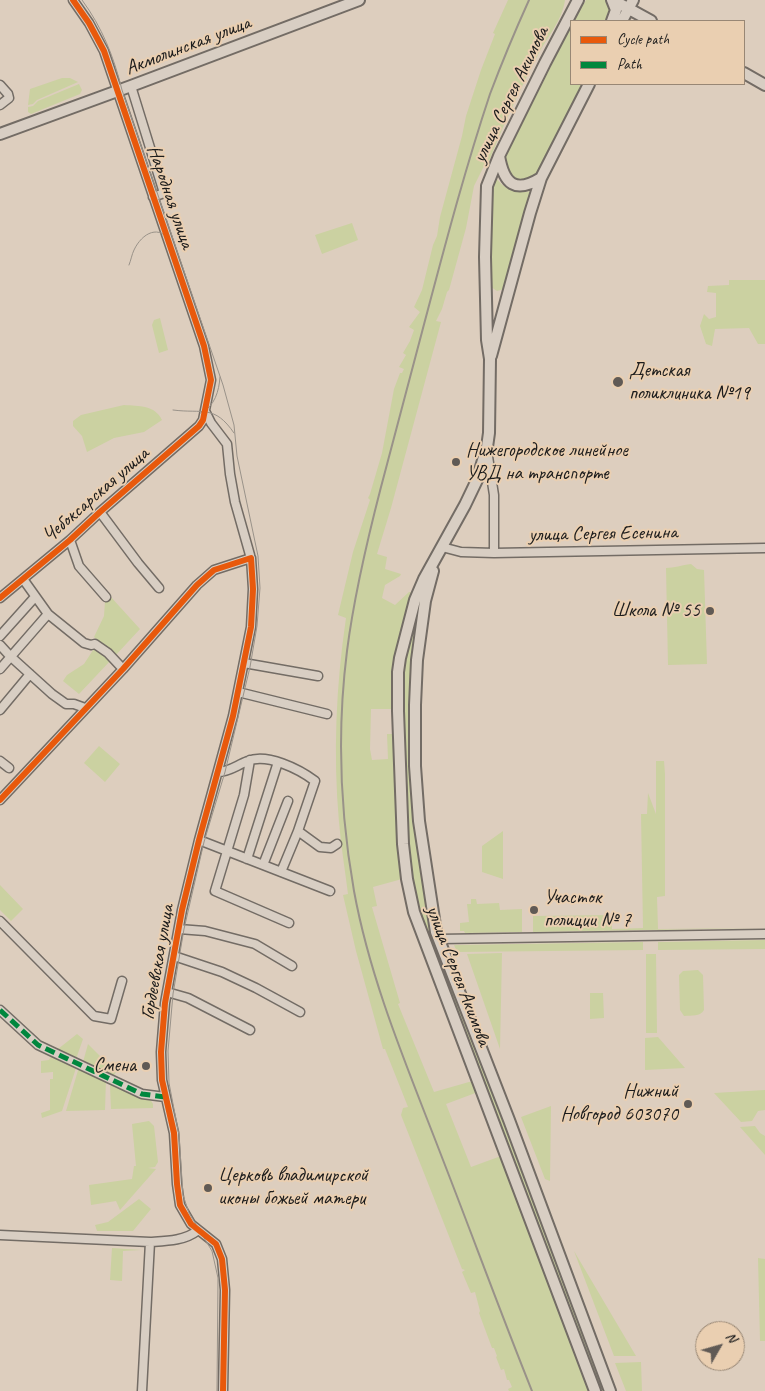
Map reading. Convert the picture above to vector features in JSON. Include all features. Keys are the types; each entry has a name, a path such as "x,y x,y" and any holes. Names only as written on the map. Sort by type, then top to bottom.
{"main road":[{"name":"Акмолинская улица","path":"0,134 117,92 359,0"},
{"path":"569,0 569,18"},
{"name":"улица Сергея Акимова","path":"578,0 499,156 487,186 485,257 487,340 490,359 489,432 487,447 477,480 436,560 424,579 421,599 415,705 415,766 419,822 429,893 438,939 509,1120 610,1391"},
{"path":"612,20 616,10 613,0 631,4 650,20"},
{"path":"623,20 631,4"},
{"path":"745,74 765,85"},
{"path":"580,102 584,85"},
{"name":"улица Сергея Акимова","path":"490,359 541,178 588,85"},
{"path":"499,156 502,172 506,179 513,184 522,186 541,178"},
{"path":"486,291 500,297 508,294"},
{"name":"улица Сергея Акимова","path":"421,599 407,628 398,672 403,844 409,892 425,942 595,1391"}],"street":[{"name":"Народная улица","path":"73,0 89,23 100,44 209,365 211,380 205,411"},
{"path":"0,85 9,98 0,105"},
{"path":"131,86 164,193 153,197"},
{"name":"Чебоксарская улица","path":"0,598 70,540 199,426 204,420 205,411"},
{"name":"Гордеевская улица","path":"205,411 210,423 227,444 235,502 250,556 253,589 251,628 238,692 199,840 179,928 167,992 161,1052 162,1080 174,1132 180,1205 197,1231 207,1236 216,1244 222,1259 225,1290 223,1391"},
{"path":"487,447 494,495 494,553"},
{"path":"100,512 159,588"},
{"path":"70,540 79,566 106,597"},
{"name":"улица Сергея Есенина","path":"442,547 461,552 494,553 765,548"},
{"path":"0,800 123,669 197,585 214,570 250,556"},
{"path":"23,579 48,614 84,643 95,644 123,669"},
{"path":"0,636 36,597"},
{"path":"0,669 48,614"},
{"path":"0,645 52,694 66,704 74,704 85,708"},
{"path":"244,663 318,676"},
{"path":"0,710 30,674"},
{"path":"238,692 327,714"},
{"path":"250,760 244,795 215,891 290,923"},
{"path":"218,772 225,772 250,760 262,760 278,762 304,773 314,781 298,831 281,872"},
{"path":"0,761 9,768"},
{"path":"247,859 278,762"},
{"path":"263,865 288,801"},
{"path":"298,831 320,847 331,848 337,844"},
{"path":"199,840 330,891"},
{"path":"0,921 94,1016 111,1020 122,981"},
{"path":"179,928 205,931 255,944 292,966"},
{"path":"438,939 765,934"},
{"path":"174,956 222,972 300,1012"},
{"path":"167,992 188,998 250,1030"},
{"path":"0,1010 38,1045 142,1094 165,1097"},
{"path":"0,1235 150,1242 174,1240 191,1236 197,1231"},
{"path":"142,1391 150,1242"}],"green space":[{"path":"508,0 565,0 561,15 518,95 488,164 485,164 474,186 466,228 449,290 436,321 441,322 377,554 387,557 385,569 401,574 385,585 382,598 395,605 409,592 414,593 394,709 371,709 370,749 372,760 388,759 387,734 395,734 402,879 373,887 377,906 372,907 400,1003 398,1004 434,1092 474,1082 478,1092 446,1104 471,1167 501,1156 588,1391 509,1391 508,1389 512,1387 509,1380 507,1380 504,1369 501,1370 494,1348 492,1348 479,1313 475,1292 471,1293 462,1272 465,1270 462,1269 401,1115 403,1108 408,1107 385,1049 383,1049 343,895 348,894 337,796 336,720 346,618 338,615 353,552 370,500 368,498 382,453 394,389 400,373 404,369 399,367 406,355 403,353 414,330 409,327 420,312 414,307 422,290 437,236 440,217 466,116 495,34 493,33"},
{"path":"586,0 608,0 612,3 610,20 575,20"},
{"path":"570,29 570,85 582,85 579,94 539,170 533,176 526,180 514,178 507,168 507,152"},
{"path":"62,78 70,78 78,82 28,105 30,89"},
{"path":"79,84 82,90 80,94 31,114 28,112 28,107 33,106 38,101"},
{"path":"496,178 503,186 511,190 520,192 531,191 508,282 504,289 497,291 491,287 491,191"},
{"path":"352,223 358,240 322,254 315,235"},
{"path":"729,280 765,280 765,344 758,344 749,328 715,329 712,346 706,344 700,326 704,314 709,319 716,317 716,293 707,292 708,286 729,285"},
{"path":"160,318 168,350 159,353 152,325 154,320"},
{"path":"124,405 141,406 151,409 162,420 144,432 114,438 87,452 82,436 73,426 73,421 81,415"},
{"path":"691,564 697,569 704,570 707,664 668,665 666,568"},
{"path":"110,596 140,629 115,656 94,637 104,616 105,601"},
{"path":"418,600 423,601 413,683 428,905 480,1053 606,1391 599,1391 417,911 406,847 401,710 405,656"},
{"path":"95,647 111,660 79,694 63,681 67,675 84,664"},
{"path":"99,746 120,764 105,782 84,763"},
{"path":"656,761 664,761 665,774 665,896 657,897 658,929 765,928 533,932 533,916 612,915 612,929 643,928 641,814 647,814 648,793 656,814"},
{"path":"503,831 503,879 482,872 482,846"},
{"path":"0,885 23,909 11,921 0,910"},
{"path":"471,899 476,899 477,904 499,903 500,910 522,909 522,932 465,933 460,931 460,923 469,922 467,904 471,904"},
{"path":"765,940 765,949 658,950 658,942"},
{"path":"643,942 643,950 457,952 454,945"},
{"path":"502,953 500,1049 467,954"},
{"path":"646,954 656,954 657,1033 646,1033"},
{"path":"698,970 703,975 704,1010 698,1015 684,1016 680,1010 679,975 683,971"},
{"path":"590,993 603,993 604,1018 590,1019"},
{"path":"77,1034 83,1039 76,1059 58,1049"},
{"path":"658,1037 685,1068 645,1070 645,1038"},
{"path":"88,1044 116,1072 113,1077 83,1062"},
{"path":"52,1054 77,1065 62,1111 42,1118 41,1113 50,1110 50,1079 53,1079 53,1072 41,1073 41,1061 49,1060"},
{"path":"79,1067 106,1079 105,1110 66,1111"},
{"path":"113,1083 150,1099 153,1108 111,1109 110,1086"},
{"path":"765,1090 765,1110 758,1111 752,1121 741,1122 714,1093"},
{"path":"551,1106 550,1181 545,1179 521,1117"},
{"path":"149,1121 154,1126 158,1162 155,1167 148,1168 156,1169 120,1210 116,1201 91,1205 89,1185 132,1179 134,1166 136,1166 132,1124"},
{"path":"755,1126 765,1136 765,1155 740,1127"},
{"path":"139,1199 151,1209 133,1231 97,1231 95,1225 108,1222"},
{"path":"112,1248 141,1250 123,1251 122,1281 110,1280"},
{"path":"574,1251 636,1356 614,1356"},
{"path":"758,1258 765,1259 765,1341 760,1341"},
{"path":"641,1362 642,1391 626,1391 615,1363"}],"tram line":[{"path":"82,0 96,21 111,54 223,385 234,425 237,456 258,556 260,588 257,626 250,667 225,772 204,842 184,929 173,994 168,1051 169,1083 179,1135 183,1195 189,1213 212,1251 218,1278 217,1391"},
{"path":"129,265 137,244 146,235 157,232 162,233 171,243"},
{"path":"201,413 213,402 219,388 220,377"},
{"path":"173,410 200,411 214,414 227,424 234,433"}],"railway":[{"path":"529,0 490,94 471,153 376,507 361,569 350,630 344,681 341,741 343,801 349,861 361,926 370,960 404,1060 532,1391"}],"marked path":[{"path":"0,1010 38,1045 142,1094 165,1097"}],"cycle path":[{"path":"0,598 70,540 199,426 203,420 211,380 204,346 104,51 89,23 73,0"},
{"path":"0,800 123,669 197,585 214,570 251,558 253,589 251,627 233,716 182,910 165,1003 161,1052 162,1080 174,1133 180,1205 191,1224 216,1244 222,1259 225,1290 223,1391"}],"place":[{"name":"Детская поликлиника №19","path":"618,382"},
{"name":"Нижегородское линейное УВД на транспорте","path":"456,462"},
{"name":"Школа № 55","path":"710,611"},
{"name":"Участок полиции № 7","path":"534,910"},
{"name":"Смена","path":"146,1066"},
{"name":"Нижний Новгород 603070","path":"688,1104"},
{"name":"Церковь владимирской иконы божьей матери","path":"208,1188"}]}
